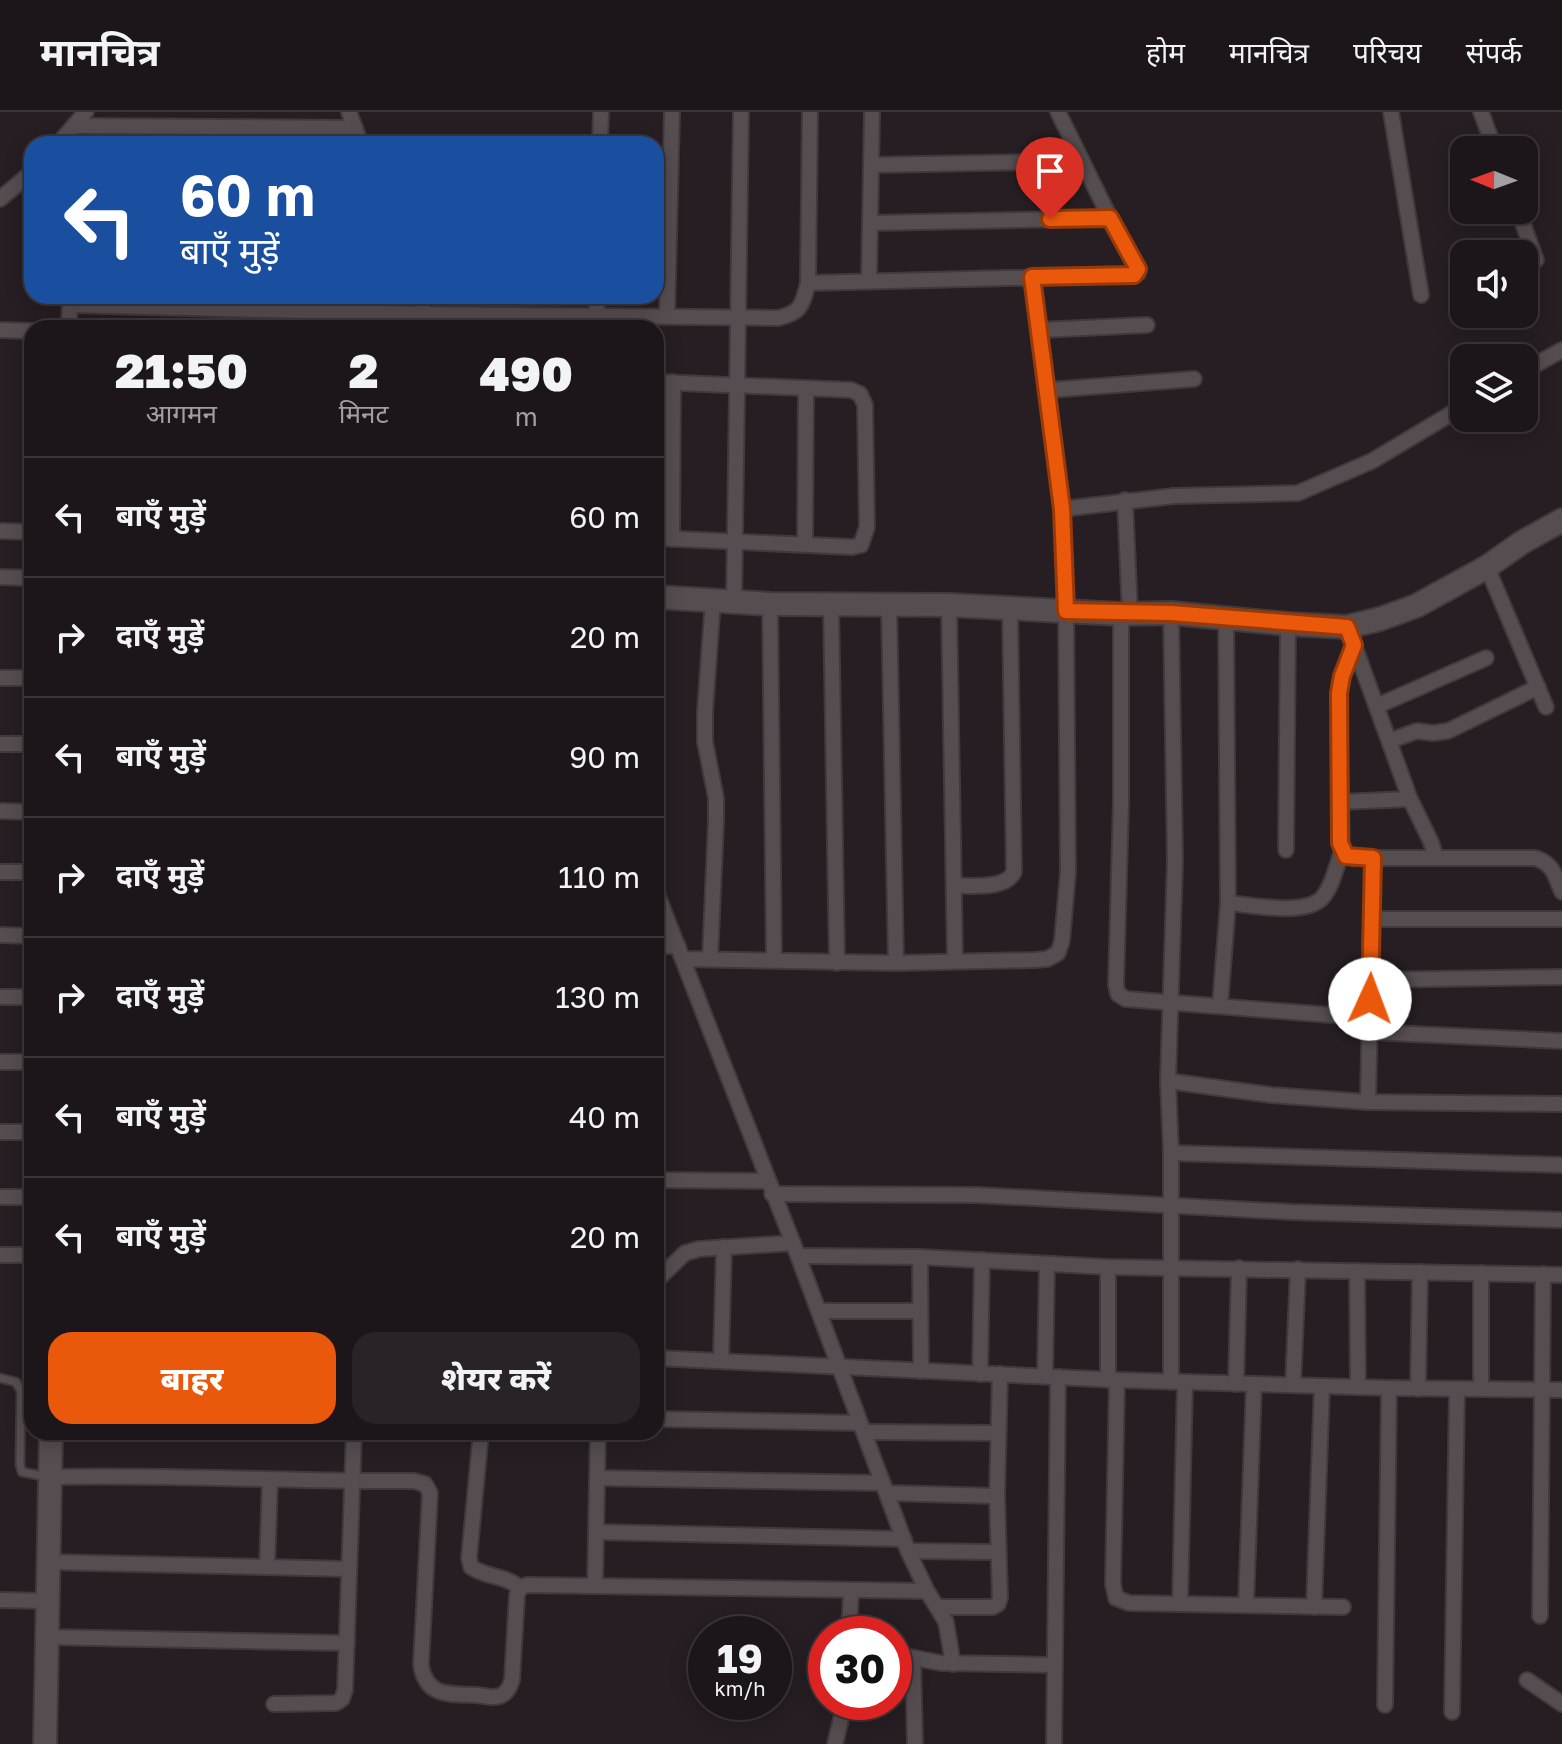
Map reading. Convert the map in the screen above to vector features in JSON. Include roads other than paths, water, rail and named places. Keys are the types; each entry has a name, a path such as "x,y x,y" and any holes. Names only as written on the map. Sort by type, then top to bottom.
{"street":[{"path":"64,136 76,119 86,112"},
{"path":"349,112 358,136"},
{"path":"600,136 601,112"},
{"path":"667,316 672,112"},
{"path":"710,959 716,798 705,742 705,711 735,541 741,112"},
{"path":"454,320 597,315 778,318 793,314 803,305 808,283 810,112"},
{"path":"869,281 872,112"},
{"path":"808,283 1138,273 1058,112"},
{"path":"1391,112 1421,295"},
{"path":"1481,112 1490,136"},
{"path":"76,119 355,128"},
{"path":"871,165 1082,161"},
{"path":"0,199 24,179"},
{"path":"870,223 1110,218"},
{"path":"664,948 710,959 837,963 1047,959 1058,953 1062,941 1068,872 1066,611 1062,509 1032,277"},
{"path":"138,304 408,320"},
{"path":"597,304 597,315"},
{"path":"1040,330 1147,325"},
{"path":"0,330 24,331"},
{"path":"1538,363 1562,350"},
{"path":"1049,390 1194,379"},
{"path":"664,382 851,390 860,394 865,405 867,527 861,545 852,547 664,538"},
{"path":"672,539 673,382"},
{"path":"805,544 806,390"},
{"path":"1062,509 1174,496 1298,493 1372,461 1450,414"},
{"path":"1125,500 1126,614 1118,994 1126,999 1220,1006 1369,1025 1562,1041"},
{"path":"664,597 770,604 949,605 1126,614 1171,613 1288,624 1350,636 1380,619 1416,606 1487,567 1562,520"},
{"path":"0,531 24,532"},
{"path":"1487,567 1546,707"},
{"path":"0,577 24,578"},
{"path":"770,604 774,960"},
{"path":"831,605 837,963"},
{"path":"889,605 896,963"},
{"path":"949,605 955,961"},
{"path":"955,886 1003,884 1010,880 1014,872 1010,609"},
{"path":"1171,613 1175,847 1168,1081 1178,1382 1180,1603"},
{"path":"1220,1006 1228,903 1226,618"},
{"path":"1286,850 1288,624"},
{"path":"1350,636 1410,799 1436,858"},
{"path":"1228,903 1295,908 1310,906 1321,900 1328,889 1342,851 1339,693 1350,636"},
{"path":"1377,706 1486,658"},
{"path":"0,678 24,678"},
{"path":"1389,741 1417,731 1448,731 1538,687"},
{"path":"0,744 24,744"},
{"path":"1340,802 1410,799"},
{"path":"0,811 24,812"},
{"path":"1342,851 1353,858 1535,858 1546,861 1552,868 1562,892"},
{"path":"1368,1102 1373,858"},
{"path":"0,872 24,872"},
{"path":"664,911 796,1250 906,1545 927,1591 946,1622 953,1664"},
{"path":"1373,919 1562,919"},
{"path":"0,935 24,936"},
{"path":"1371,980 1562,977"},
{"path":"0,997 24,997"},
{"path":"0,1062 24,1062"},
{"path":"1168,1081 1271,1095 1368,1102 1562,1104"},
{"path":"0,1132 24,1132"},
{"path":"1171,1153 1562,1165"},
{"path":"664,1180 1307,1212 1562,1220"},
{"path":"0,1197 24,1197"},
{"path":"721,1359 724,1247"},
{"path":"664,1273 685,1253 724,1247 1108,1267 1562,1275"},
{"path":"0,1255 24,1255"},
{"path":"920,1257 921,1371"},
{"path":"980,1374 982,1260"},
{"path":"1047,1264 1054,1744"},
{"path":"1108,1267 1114,1592 1122,1602 1343,1607"},
{"path":"1236,1384 1239,1268"},
{"path":"1293,1385 1298,1269"},
{"path":"1357,1271 1358,1387"},
{"path":"1418,1389 1420,1272"},
{"path":"1481,1273 1481,1389"},
{"path":"1540,1616 1543,1274"},
{"path":"819,1311 920,1311"},
{"path":"664,1358 1112,1380 1562,1390"},
{"path":"937,1607 993,1607 998,1604 1000,1374"},
{"path":"1246,1604 1254,1384"},
{"path":"1314,1607 1322,1386"},
{"path":"1385,1705 1389,1388"},
{"path":"1452,1712 1457,1389"},
{"path":"664,1419 998,1433"},
{"path":"45,1744 51,1440"},
{"path":"274,1704 328,1704 342,1699 345,1690 354,1440"},
{"path":"480,1440 469,1558 471,1567 478,1572 507,1579 520,1588"},
{"path":"595,1586 598,1440"},
{"path":"51,1477 147,1475 414,1481 425,1484 430,1493 421,1665 423,1678 429,1686 450,1694 504,1695 512,1680 517,1595 520,1588 527,1585 927,1591"},
{"path":"598,1478 885,1488 997,1496"},
{"path":"267,1567 270,1480"},
{"path":"596,1532 906,1545 997,1552"},
{"path":"48,1562 349,1569"},
{"path":"850,1616 851,1592"},
{"path":"0,1600 47,1601"},
{"path":"46,1637 347,1643"},
{"path":"915,1744 913,1658 953,1664 1054,1665"},
{"path":"1527,1680 1562,1704"},
{"path":"835,1744 841,1720"}],"lane":[{"path":"0,1378 16,1382 21,1391 22,1472 51,1477"}]}
